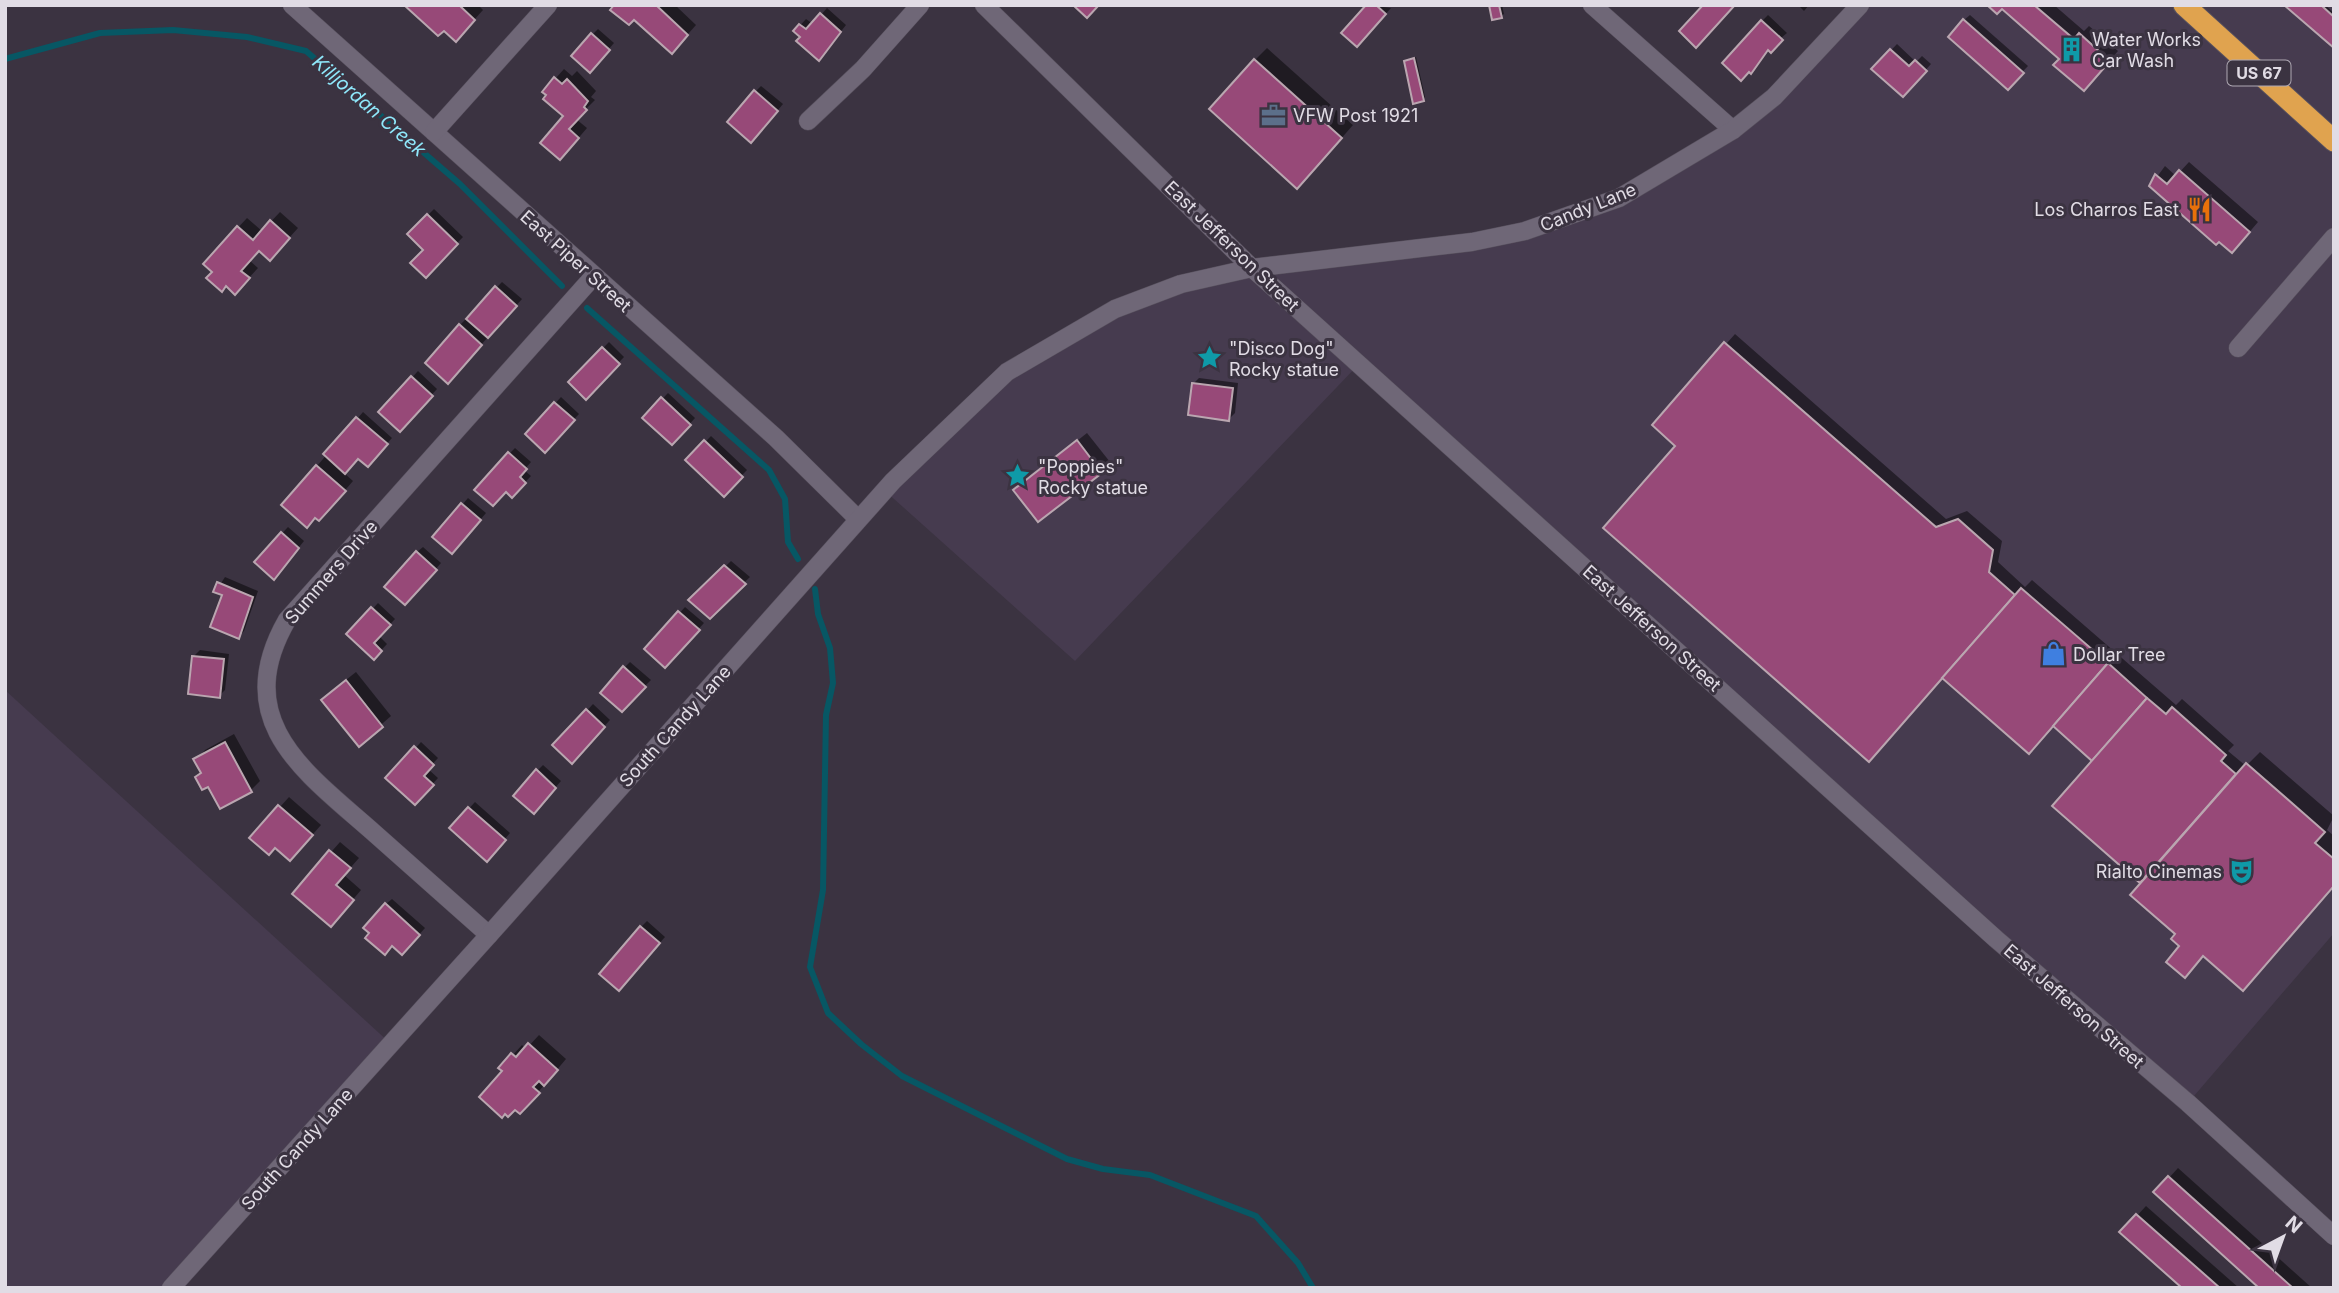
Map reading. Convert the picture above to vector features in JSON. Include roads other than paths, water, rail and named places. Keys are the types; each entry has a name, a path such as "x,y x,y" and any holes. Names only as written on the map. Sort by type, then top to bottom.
{"highway":[{"name":"US 67","path":"2184,5 2334,141"}],"street":[{"name":"East Piper Street","path":"292,5 776,438 858,520"},
{"path":"434,132 548,5"},
{"path":"808,121 863,69 920,5"},
{"name":"East Jefferson Street","path":"984,5 1252,268 1996,939 2188,1103 2334,1236"},
{"path":"1592,5 1733,130"},
{"name":"Candy Lane","path":"1252,268 1472,242 1525,231 1619,198 1733,130 1793,79 1860,5"},
{"path":"2238,348 2334,237"},
{"name":"South Candy Lane","path":"171,1288 858,520 930,443 1007,372 1115,309 1181,284 1252,268"},
{"name":"Summers Drive","path":"489,935 299,767 275,727 268,696 270,664 287,620 593,276"}],"waterway":[{"name":"Killjordan Creek","path":"5,59 100,33 173,30 247,37 306,51 460,184 562,286"},
{"name":"Killjordan Creek","path":"587,308 769,470 785,499 788,542 798,559"},
{"path":"815,589 818,614 830,648 833,683 826,715 823,890 810,967 828,1013 861,1044 902,1076 1067,1159 1103,1169 1150,1175 1256,1216 1298,1263 1313,1288"}],"place":[{"name":"Water Works Car Wash","path":"2072,49"},
{"name":"VFW Post 1921","path":"1273,115"},
{"name":"Los Charros East","path":"2199,209"},
{"name":"\"Disco Dog\" Rocky statue","path":"1209,358"},
{"name":"\"Poppies\" Rocky statue","path":"1018,476"},
{"name":"Dollar Tree","path":"2053,654"},
{"name":"Rialto Cinemas","path":"2242,871"}]}
